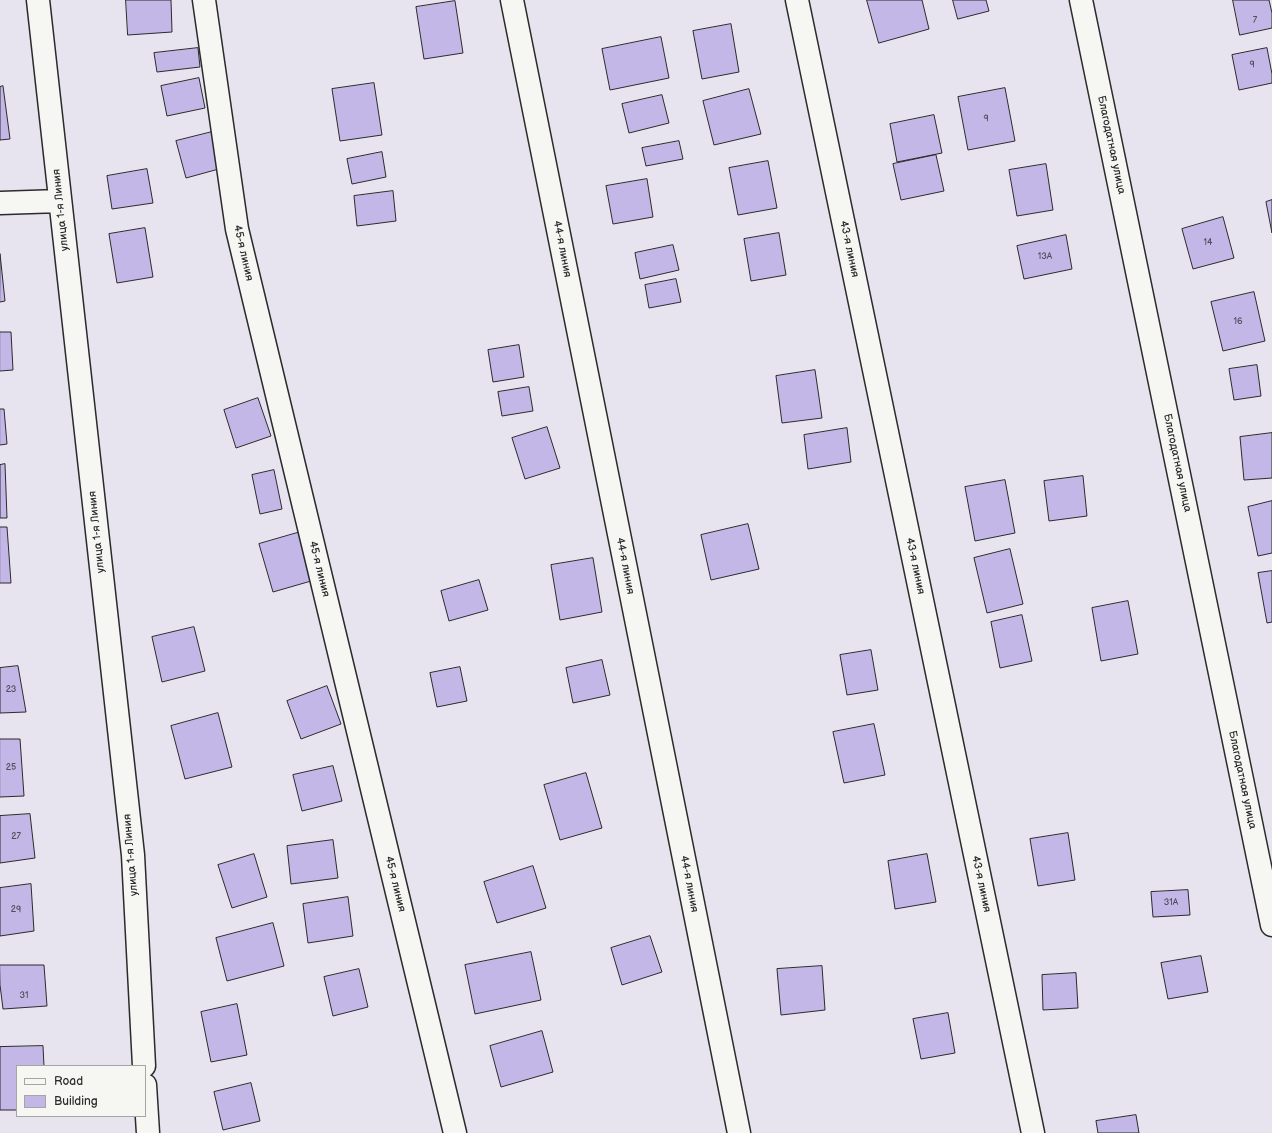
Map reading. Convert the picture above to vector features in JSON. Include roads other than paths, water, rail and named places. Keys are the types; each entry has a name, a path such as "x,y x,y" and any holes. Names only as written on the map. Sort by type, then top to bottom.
{"street":[{"name":"улица 1-я Линия","path":"38,0 133,855 144,1065"},
{"name":"45-я линия","path":"204,0 237,229 455,1133"},
{"name":"44-я линия","path":"512,0 738,1133"},
{"name":"43-я линия","path":"797,0 1033,1133"},
{"name":"Благодатная улица","path":"1082,0 1272,925"},
{"path":"0,203 60,201"},
{"path":"146,1101 148,1133"}]}
